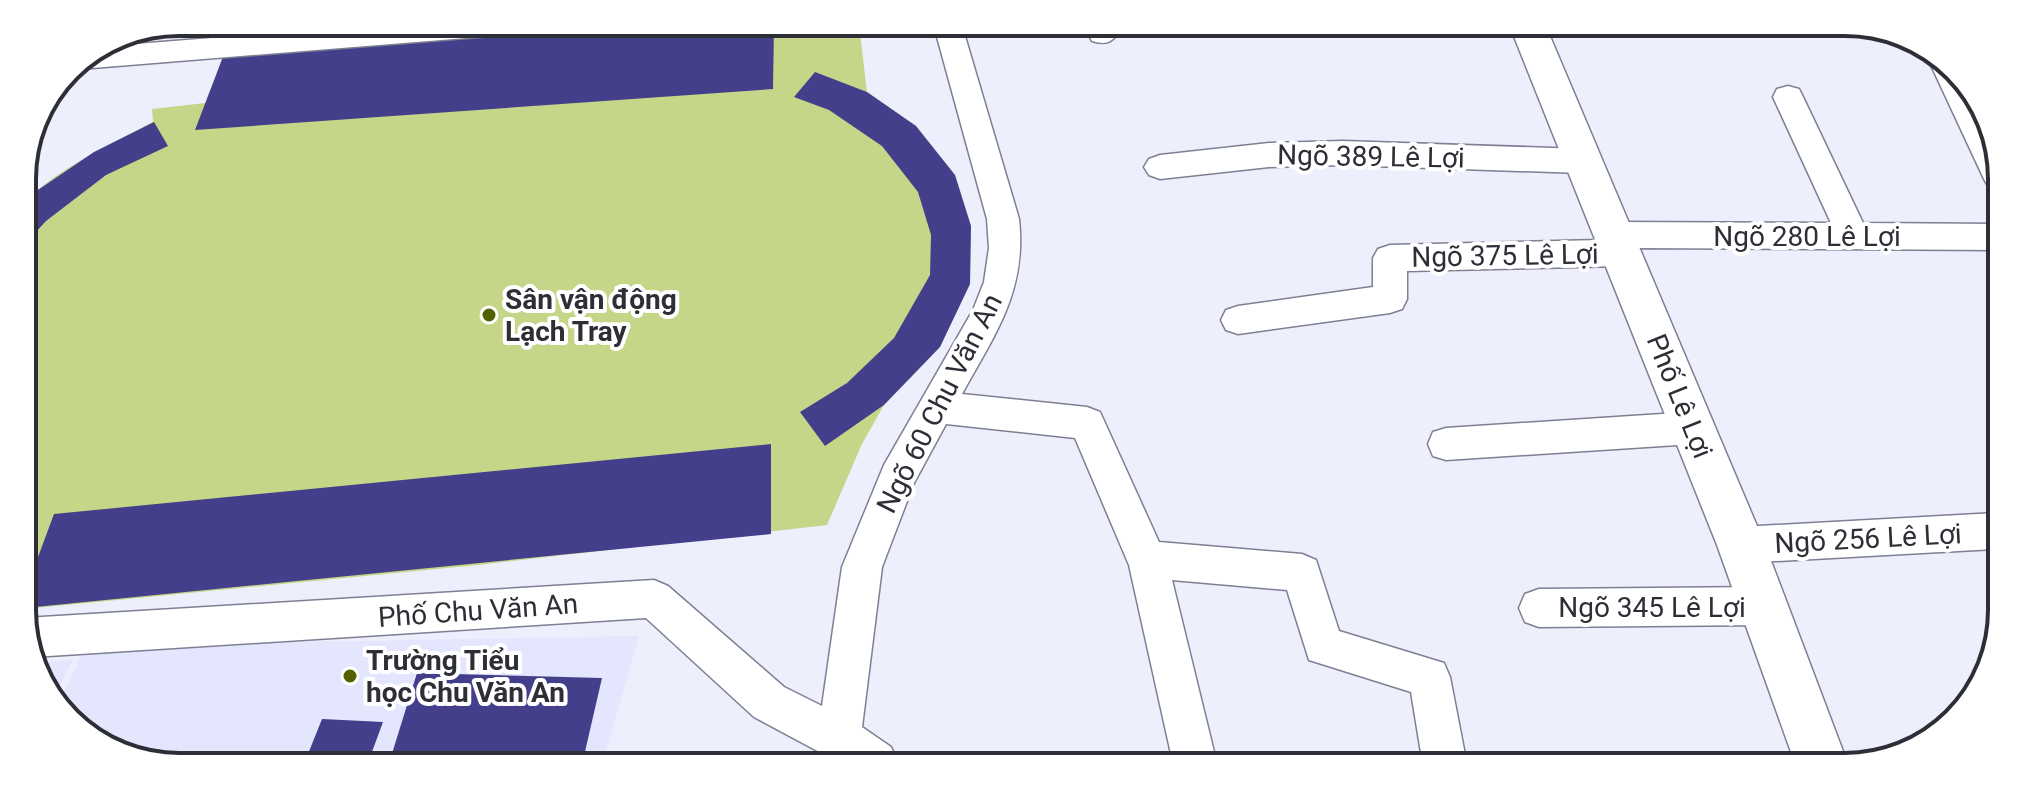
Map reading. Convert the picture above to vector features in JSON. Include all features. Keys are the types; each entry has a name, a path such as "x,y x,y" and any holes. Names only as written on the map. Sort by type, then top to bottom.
{"main road":[{"name":"Phố Lê Lợi","path":"1532,36 1741,545 1818,753"}],"street":[{"path":"105,57 366,36"},
{"name":"Ngõ 60 Chu Văn An","path":"839,737 862,567 897,477 988,314 1001,282 1006,248 1003,219 951,36"},
{"path":"1960,96 1983,144"},
{"path":"1788,97 1853,236"},
{"name":"Ngõ 389 Lê Lợi","path":"1160,167 1269,155 1343,153 1582,161"},
{"name":"Ngõ 280 Lê Lợi","path":"1618,244 1853,236 1988,243"},
{"name":"Ngõ 375 Lê Lợi","path":"1238,320 1390,299 1390,258 1618,244"},
{"path":"936,407 1087,423 1146,559 1192,753"},
{"path":"1446,444 1693,428"},
{"name":"Ngõ 256 Lê Lợi","path":"1741,545 1988,538"},
{"path":"1146,559 1302,573 1323,646 1429,677 1443,753"},
{"name":"Phố Chu Văn An","path":"39,637 654,599 769,702 839,737 863,753"},
{"name":"Ngõ 345 Lê Lợi","path":"1539,608 1764,606"}],"shaded area":[{"name":"Trường Tiểu học Chu Văn An","path":"639,636 605,753 161,752 133,745 100,729 63,693 86,646"},
{"path":"73,660 59,688 51,673 46,661"}],"green space":[{"name":"Sân vận động Lạch Tray","path":"617,36 860,36 867,92 916,126 955,175 971,226 970,284 940,347 884,405 862,444 827,525 478,565 36,608 36,191 85,158 153,122 152,109"}],"building":[{"path":"495,36 774,36 773,89 195,130 224,54"},
{"path":"815,72 867,92 916,126 955,175 971,226 970,284 940,347 884,405 825,446 800,412 847,383 894,338 930,275 931,235 918,192 882,146 829,110 794,97"},
{"path":"154,122 168,146 106,175 36,232 36,191 94,152"},
{"path":"771,444 771,534 36,607 36,562 54,514"},
{"path":"417,673 602,678 585,753 392,753"},
{"path":"322,719 383,722 372,753 308,753"}],"place":[{"name":"Sân vận động Lạch Tray","path":"489,315"},
{"name":"Trường Tiểu học Chu Văn An","path":"350,676"}]}
